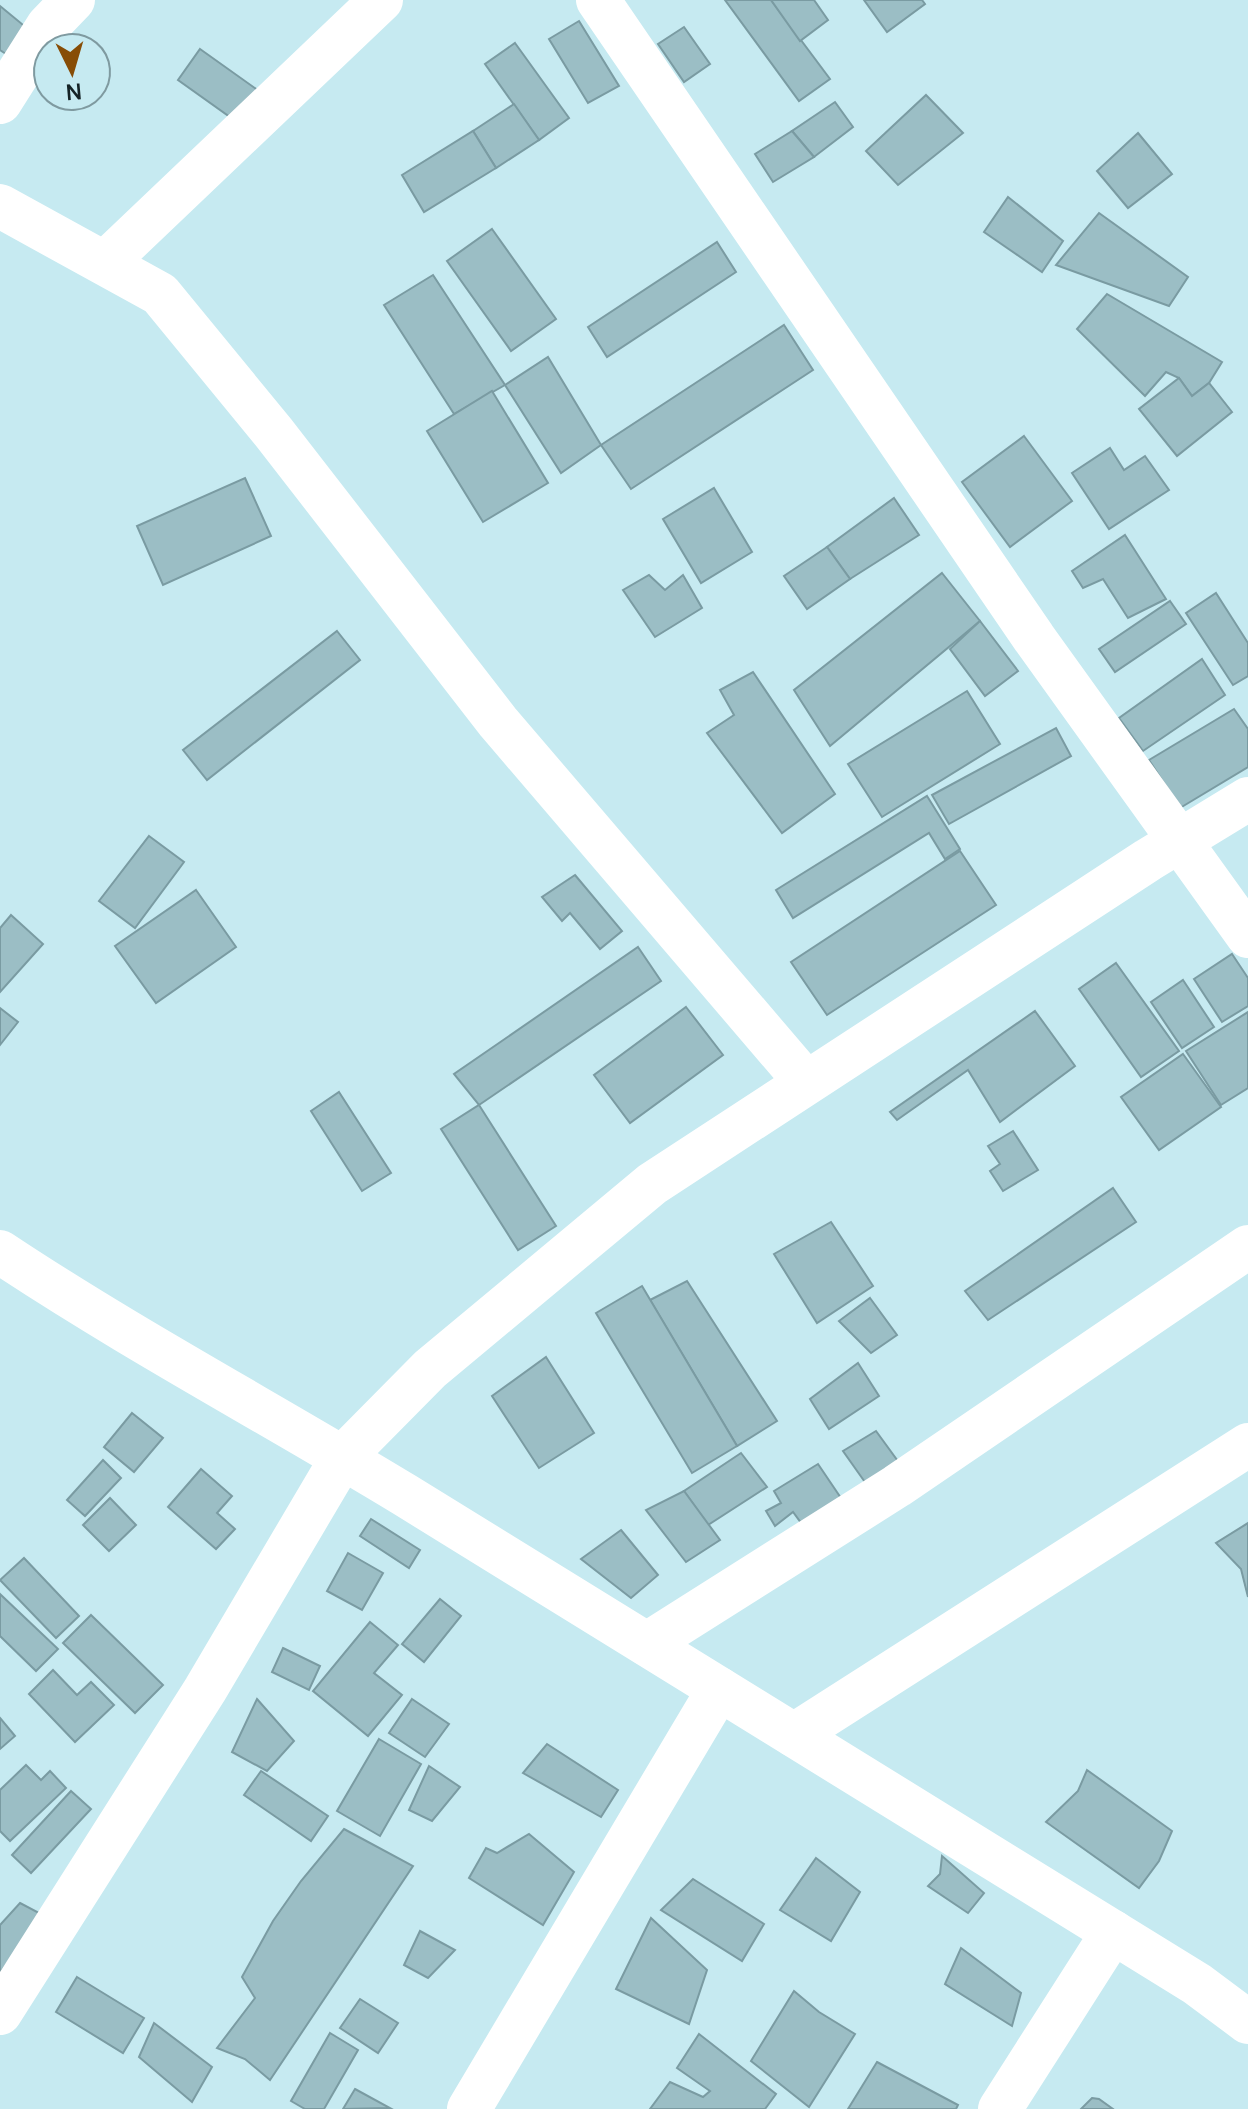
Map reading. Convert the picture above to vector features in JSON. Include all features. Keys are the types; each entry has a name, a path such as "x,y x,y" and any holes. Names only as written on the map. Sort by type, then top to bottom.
{"street":[{"path":"0,102 48,26 73,0"},
{"path":"105,263 381,0"},
{"path":"598,0 1034,638 1248,936"},
{"path":"0,206 160,294 274,433 498,722 805,1081"},
{"path":"0,2013 205,1690 342,1458 430,1369 652,1184 805,1081 1248,799"},
{"path":"647,1644 897,1486 1248,1247"},
{"path":"0,1252 77,1303 342,1458 647,1644 1197,1984 1248,2022"},
{"path":"794,1735 1248,1445"},
{"path":"469,2109 719,1689"},
{"path":"1000,2109 1113,1932"}],"building":[{"path":"725,0 771,0 830,79 799,101"},
{"path":"771,0 814,0 828,20 800,41"},
{"path":"864,0 922,0 925,4 887,32"},
{"path":"0,6 28,29 6,54 0,50"},
{"path":"579,21 619,86 588,103 549,39"},
{"path":"684,27 710,64 684,82 658,44"},
{"path":"515,43 569,118 539,140 485,64"},
{"path":"200,49 259,91 237,122 178,80"},
{"path":"926,95 963,133 898,185 866,151"},
{"path":"835,102 853,127 814,157 792,131"},
{"path":"514,104 539,140 496,168 473,131"},
{"path":"473,131 496,168 424,212 402,175"},
{"path":"792,131 814,157 773,182 755,154"},
{"path":"1138,133 1172,174 1128,208 1097,171"},
{"path":"1008,197 1063,241 1042,272 984,232"},
{"path":"1099,213 1188,277 1169,306 1056,265"},
{"path":"492,229 556,319 511,351 447,261"},
{"path":"717,242 736,272 607,357 588,327"},
{"path":"433,275 505,385 454,414 384,305"},
{"path":"1107,294 1222,362 1209,383 1192,396 1179,378 1166,372 1145,396 1077,329"},
{"path":"784,325 813,370 631,489 601,445"},
{"path":"548,357 601,445 561,473 505,385"},
{"path":"1179,378 1192,396 1209,383 1232,412 1177,456 1139,409"},
{"path":"492,391 548,483 483,522 427,431"},
{"path":"1024,436 1072,501 1010,547 962,482"},
{"path":"1110,448 1124,470 1145,456 1169,490 1109,529 1072,473"},
{"path":"245,478 271,536 163,585 137,526"},
{"path":"714,488 752,552 701,583 663,519"},
{"path":"894,498 919,535 850,579 827,547"},
{"path":"1125,535 1166,599 1128,618 1103,579 1083,588 1072,571"},
{"path":"827,547 850,579 807,609 784,576"},
{"path":"942,573 980,621 830,746 794,690"},
{"path":"649,575 665,590 683,575 702,608 655,637 623,590"},
{"path":"1216,593 1248,643 1248,676 1233,685 1186,613"},
{"path":"1170,601 1186,624 1115,672 1099,649"},
{"path":"980,621 1018,671 985,696 950,649"},
{"path":"337,631 360,660 207,780 183,750"},
{"path":"1202,659 1225,695 1143,751 1119,718"},
{"path":"753,672 835,794 782,833 707,733 734,715 720,690"},
{"path":"967,691 1000,744 882,817 848,764"},
{"path":"1234,709 1248,729 1248,767 1180,808 1149,760"},
{"path":"1056,728 1071,756 949,824 932,795"},
{"path":"927,796 960,849 945,859 929,833 793,918 776,890"},
{"path":"149,836 184,862 135,928 99,901"},
{"path":"960,851 996,905 827,1015 791,962"},
{"path":"575,875 622,931 600,949 570,913 562,921 542,897"},
{"path":"196,890 236,947 156,1003 115,946"},
{"path":"11,915 43,944 0,992 0,928"},
{"path":"638,947 661,981 479,1105 454,1074"},
{"path":"1232,954 1248,978 1248,1006 1222,1022 1194,979"},
{"path":"1116,963 1179,1051 1141,1077 1079,989"},
{"path":"1183,980 1214,1027 1182,1048 1151,1002"},
{"path":"686,1007 723,1055 630,1123 594,1075"},
{"path":"0,1008 18,1022 0,1045"},
{"path":"1035,1011 1075,1066 1000,1122 968,1070 897,1120 890,1112"},
{"path":"1248,1012 1248,1088 1221,1105 1186,1051"},
{"path":"1183,1054 1221,1107 1159,1150 1121,1097"},
{"path":"339,1092 391,1173 362,1191 311,1111"},
{"path":"479,1105 556,1226 518,1250 441,1129"},
{"path":"1013,1131 1038,1170 1003,1191 990,1171 1000,1164 988,1146"},
{"path":"1113,1188 1136,1222 988,1320 965,1291"},
{"path":"831,1222 873,1286 817,1323 774,1254"},
{"path":"687,1281 777,1421 737,1446 650,1300"},
{"path":"642,1286 737,1446 692,1473 596,1313"},
{"path":"870,1298 897,1335 871,1353 839,1321"},
{"path":"546,1357 594,1433 539,1468 492,1396"},
{"path":"858,1363 879,1396 829,1429 810,1399"},
{"path":"132,1413 163,1438 134,1472 104,1447"},
{"path":"876,1431 900,1464 867,1485 843,1451"},
{"path":"741,1453 767,1487 708,1525 684,1491"},
{"path":"103,1460 121,1478 85,1516 67,1500"},
{"path":"818,1464 845,1504 807,1531 793,1512 775,1526 766,1511 781,1503 774,1491"},
{"path":"201,1469 232,1496 217,1513 235,1529 216,1549 168,1507"},
{"path":"684,1491 720,1540 686,1562 646,1510"},
{"path":"110,1498 136,1525 109,1551 83,1525"},
{"path":"371,1519 420,1550 409,1568 360,1536"},
{"path":"1248,1523 1248,1597 1241,1569 1216,1543"},
{"path":"621,1530 658,1575 631,1598 581,1559"},
{"path":"348,1553 383,1573 362,1610 327,1591"},
{"path":"24,1558 79,1616 56,1638 0,1580"},
{"path":"0,1594 58,1649 36,1671 0,1636"},
{"path":"440,1599 461,1616 424,1662 402,1644"},
{"path":"91,1615 163,1685 135,1713 63,1643"},
{"path":"370,1622 398,1645 374,1673 402,1695 368,1736 313,1691"},
{"path":"283,1648 320,1666 309,1690 272,1672"},
{"path":"53,1670 77,1695 91,1682 114,1705 75,1742 29,1694"},
{"path":"257,1699 294,1741 267,1771 232,1752"},
{"path":"412,1699 449,1724 425,1757 389,1733"},
{"path":"0,1718 15,1736 0,1749"},
{"path":"379,1739 421,1764 380,1836 337,1811"},
{"path":"547,1744 618,1790 601,1817 523,1773"},
{"path":"26,1765 41,1780 50,1771 66,1788 10,1841 0,1831 0,1790"},
{"path":"429,1766 460,1787 432,1821 409,1810"},
{"path":"1087,1770 1172,1831 1159,1861 1139,1888 1046,1822 1078,1791"},
{"path":"261,1771 328,1816 311,1841 244,1795"},
{"path":"71,1791 91,1809 31,1873 12,1855"},
{"path":"344,1829 413,1866 270,2080 245,2059 217,2048 255,1998 242,1977 273,1921"},
{"path":"529,1834 574,1872 543,1925 469,1878 486,1848 497,1853"},
{"path":"942,1856 984,1893 968,1913 928,1886 940,1874"},
{"path":"816,1858 860,1892 831,1941 780,1910"},
{"path":"693,1879 764,1924 742,1961 661,1910"},
{"path":"20,1903 43,1915 0,1973 0,1925"},
{"path":"651,1918 707,1970 689,2024 616,1989"},
{"path":"420,1931 455,1950 428,1978 404,1965"},
{"path":"961,1948 1021,1993 1012,2026 945,1984"},
{"path":"77,1977 144,2018 123,2053 56,2012"},
{"path":"794,1991 819,2012 855,2034 809,2107 751,2061"},
{"path":"360,1999 398,2023 378,2053 340,2028"},
{"path":"154,2023 212,2067 192,2102 139,2057"},
{"path":"330,2033 358,2050 324,2109 305,2109 291,2101"},
{"path":"699,2034 776,2094 765,2109 650,2109 670,2082 703,2097 710,2091 677,2068"},
{"path":"877,2062 958,2105 956,2109 848,2109"},
{"path":"355,2089 390,2108 343,2109"},
{"path":"1092,2098 1099,2099 1113,2109 1081,2109"}]}
